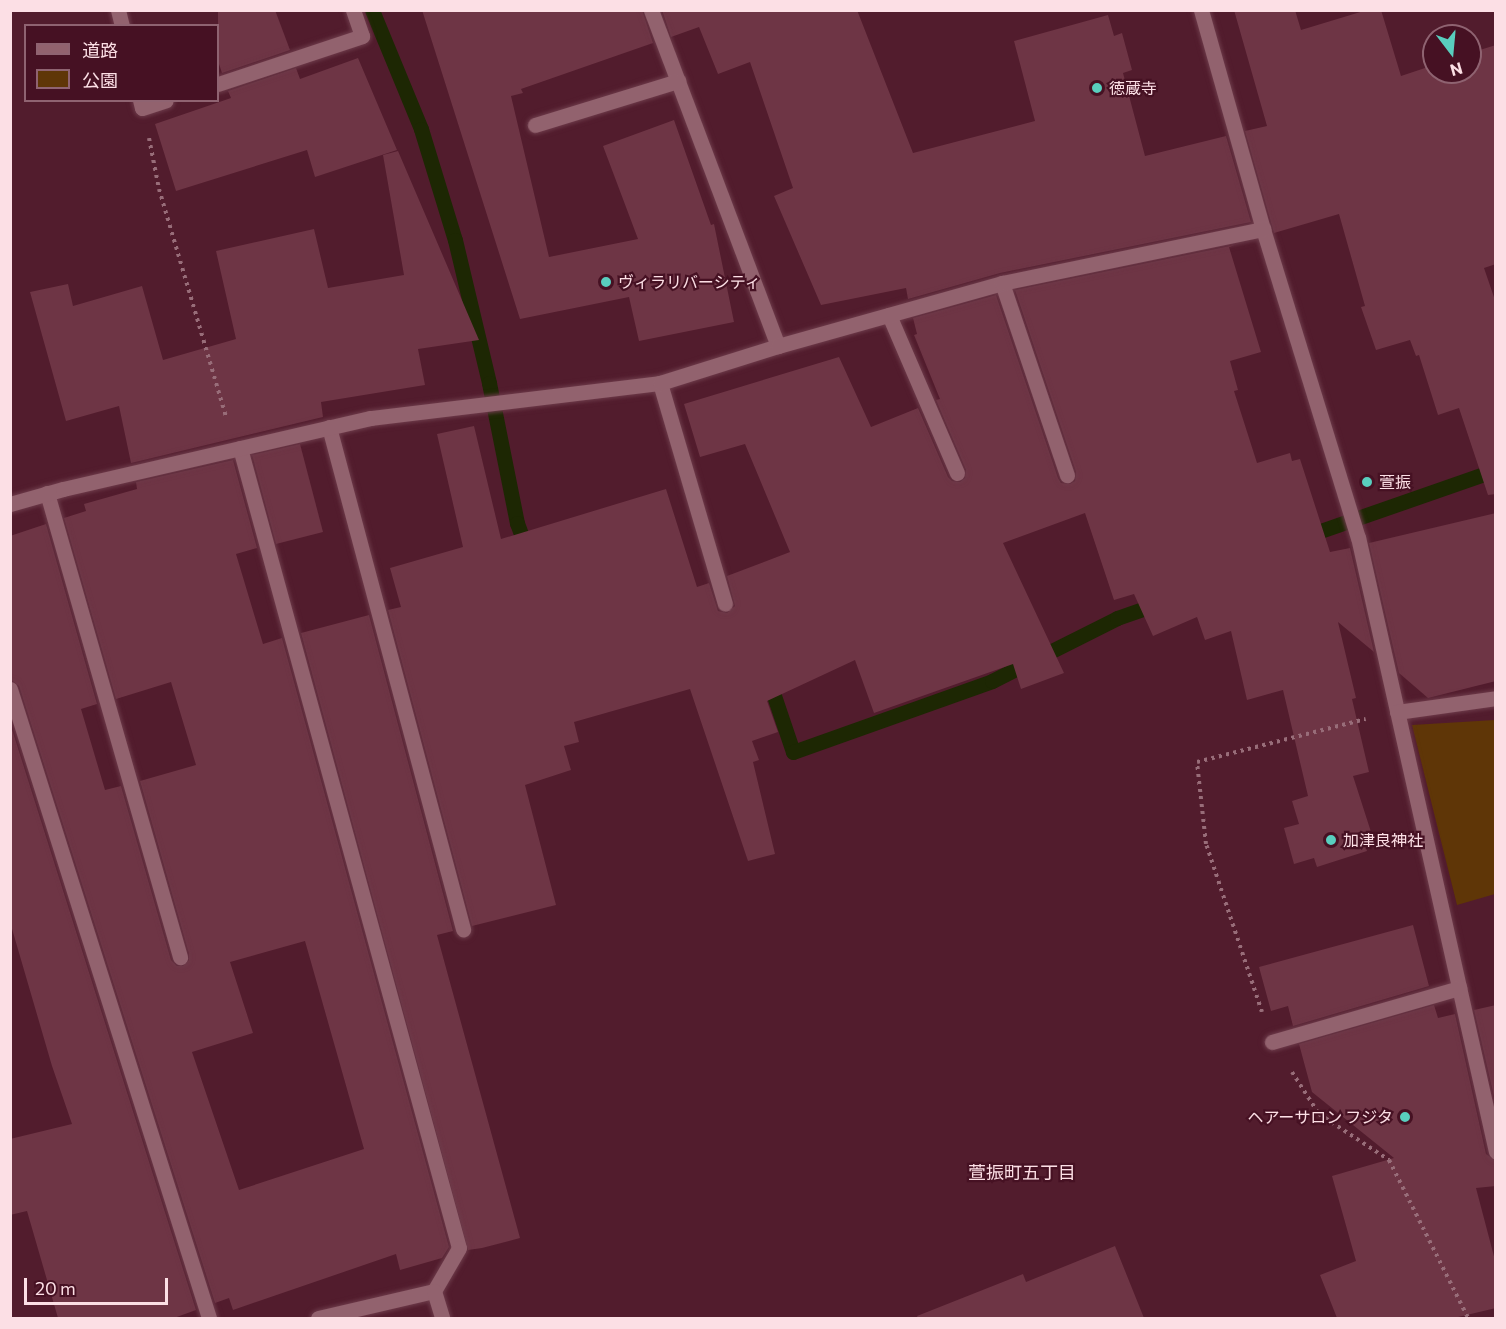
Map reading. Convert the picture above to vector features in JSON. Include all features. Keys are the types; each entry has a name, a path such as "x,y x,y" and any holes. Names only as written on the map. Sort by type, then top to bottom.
{"street":[{"path":"219,84 362,36 353,10"},
{"path":"651,10 778,346"},
{"path":"1201,10 1263,229 1358,537 1496,1152"},
{"path":"535,125 678,81"},
{"path":"10,504 47,493 371,418 660,383 778,346 1002,283 1263,229"},
{"path":"1002,283 1068,475"},
{"path":"889,315 957,473"},
{"path":"660,383 725,604"},
{"path":"329,427 463,929"},
{"path":"238,448 459,1248 434,1291 442,1318"},
{"path":"47,493 180,957"},
{"path":"10,689 209,1318"},
{"path":"1397,712 1496,698"},
{"path":"1272,1042 1459,988"},
{"path":"318,1318 434,1291"}],"path":[{"path":"141,104 159,189 238,448"},
{"path":"1397,712 1197,762 1206,844 1272,1042 1319,1114 1389,1160 1468,1318"}],"green space":[{"path":"1495,720 1495,894 1457,905 1412,725"}],"building":[{"path":"218,10 275,10 290,50 222,73 219,64"},
{"path":"422,10 642,10 653,43 521,89 523,93 511,96 549,257 638,239 603,146 674,120 711,225 714,224 734,322 639,341 629,297 520,319"},
{"path":"662,10 857,10 913,153 1035,121 1014,41 1108,15 1114,36 1122,33 1132,70 1123,73 1145,156 1226,136 1251,222 1000,273 908,299 906,288 821,305 774,196 793,188 750,62 718,74 699,27 671,37"},
{"path":"1234,10 1295,10 1301,30 1367,10 1381,10 1401,76 1422,69 1422,84 1482,84 1482,49 1496,45 1496,264 1484,268 1496,303 1496,494 1488,495 1459,408 1438,415 1419,355 1416,356 1410,340 1376,350 1361,307 1365,306 1339,214 1274,233 1245,131 1267,126"},
{"path":"358,58 397,150 315,177 307,150 176,191 155,124 231,98 228,91 296,68 300,79"},
{"path":"398,151 479,340 418,349 425,385 321,402 323,417 131,463 119,406 66,421 30,292 68,284 73,306 142,286 163,360 236,339 216,251 314,229 328,288 404,275 383,155"},
{"path":"1235,245 1229,247 1261,352 1230,361 1238,390 1234,391 1257,463 1290,453 1292,461 1300,459 1330,552 1350,548 1374,652 1338,622 1356,698 1352,699 1369,772 1353,776 1372,835 1363,838 1367,851 1317,867 1314,858 1294,864 1284,828 1299,824 1292,801 1308,796 1283,690 1247,700 1231,631 1205,640 1197,617 1153,636 1134,594 1114,600 1085,513 1003,543 1064,673 1021,689 1013,664 874,713 855,660 767,701 778,732 752,741 759,760 753,762 775,854 748,861 690,689 574,722 579,742 564,746 571,770 525,785 556,905 472,926 388,610 401,607 390,568 463,547 437,434 474,426 501,539 666,489 697,587 709,583 718,611 727,613 735,606 727,576 790,552 745,444 700,457 684,404 839,357 871,427 918,408 948,477 952,481 960,482 965,478 966,470 936,400 940,399 914,335 917,334 913,318 996,295 1058,478 1061,483 1070,484 1075,481 1076,472 1015,290"},
{"path":"300,444 323,532 276,544 252,455"},
{"path":"233,460 257,548 236,554 263,644 282,638 449,1247 442,1258 400,1270 396,1254 233,1310 229,1298 215,1303 19,686 10,679 10,536 46,524 97,704 81,709 105,790 121,786 171,960 177,966 183,966 189,960 189,954 140,781 196,765 171,682 116,699 64,518 86,511 84,504 137,489 136,482","holes":["305,941 364,1149 239,1190 192,1052 253,1033 230,962"]},
{"path":"1496,513 1496,681 1428,698 1399,673 1369,543"},
{"path":"369,615 453,931 437,935 520,1238 482,1248 468,1250 301,633"},
{"path":"10,723 196,1310 174,1318 58,1318 27,1211 10,1215 10,1139 72,1124 52,1066 10,922"},
{"path":"1413,925 1429,986 1293,1026 1288,1006 1271,1011 1259,967"},
{"path":"1434,1005 1438,1018 1455,1014 1486,1154 1496,1161 1496,1186 1476,1188 1496,1264 1496,1308 1454,1318 1337,1318 1320,1275 1356,1261 1332,1176 1394,1158 1312,1092 1299,1044"},
{"path":"1496,1005 1496,1105 1474,1010"},
{"path":"1115,1246 1144,1318 918,1318 917,1316 1023,1274 1026,1282"}],"waterway":[{"path":"372,10 421,129 455,240 489,383 517,523 527,551"},
{"path":"1306,536 1496,470"},
{"path":"768,678 793,752 992,681 1117,618 1160,603"}],"place":[{"name":"徳蔵寺","path":"1097,88"},
{"name":"ヴィラリバーシティ","path":"606,282"},
{"name":"萱振","path":"1367,482"},
{"name":"加津良神社","path":"1331,840"},
{"name":"ヘアーサロン フジタ","path":"1405,1117"}],"district":[{"name":"萱振町五丁目","path":"1022,1172"}]}
